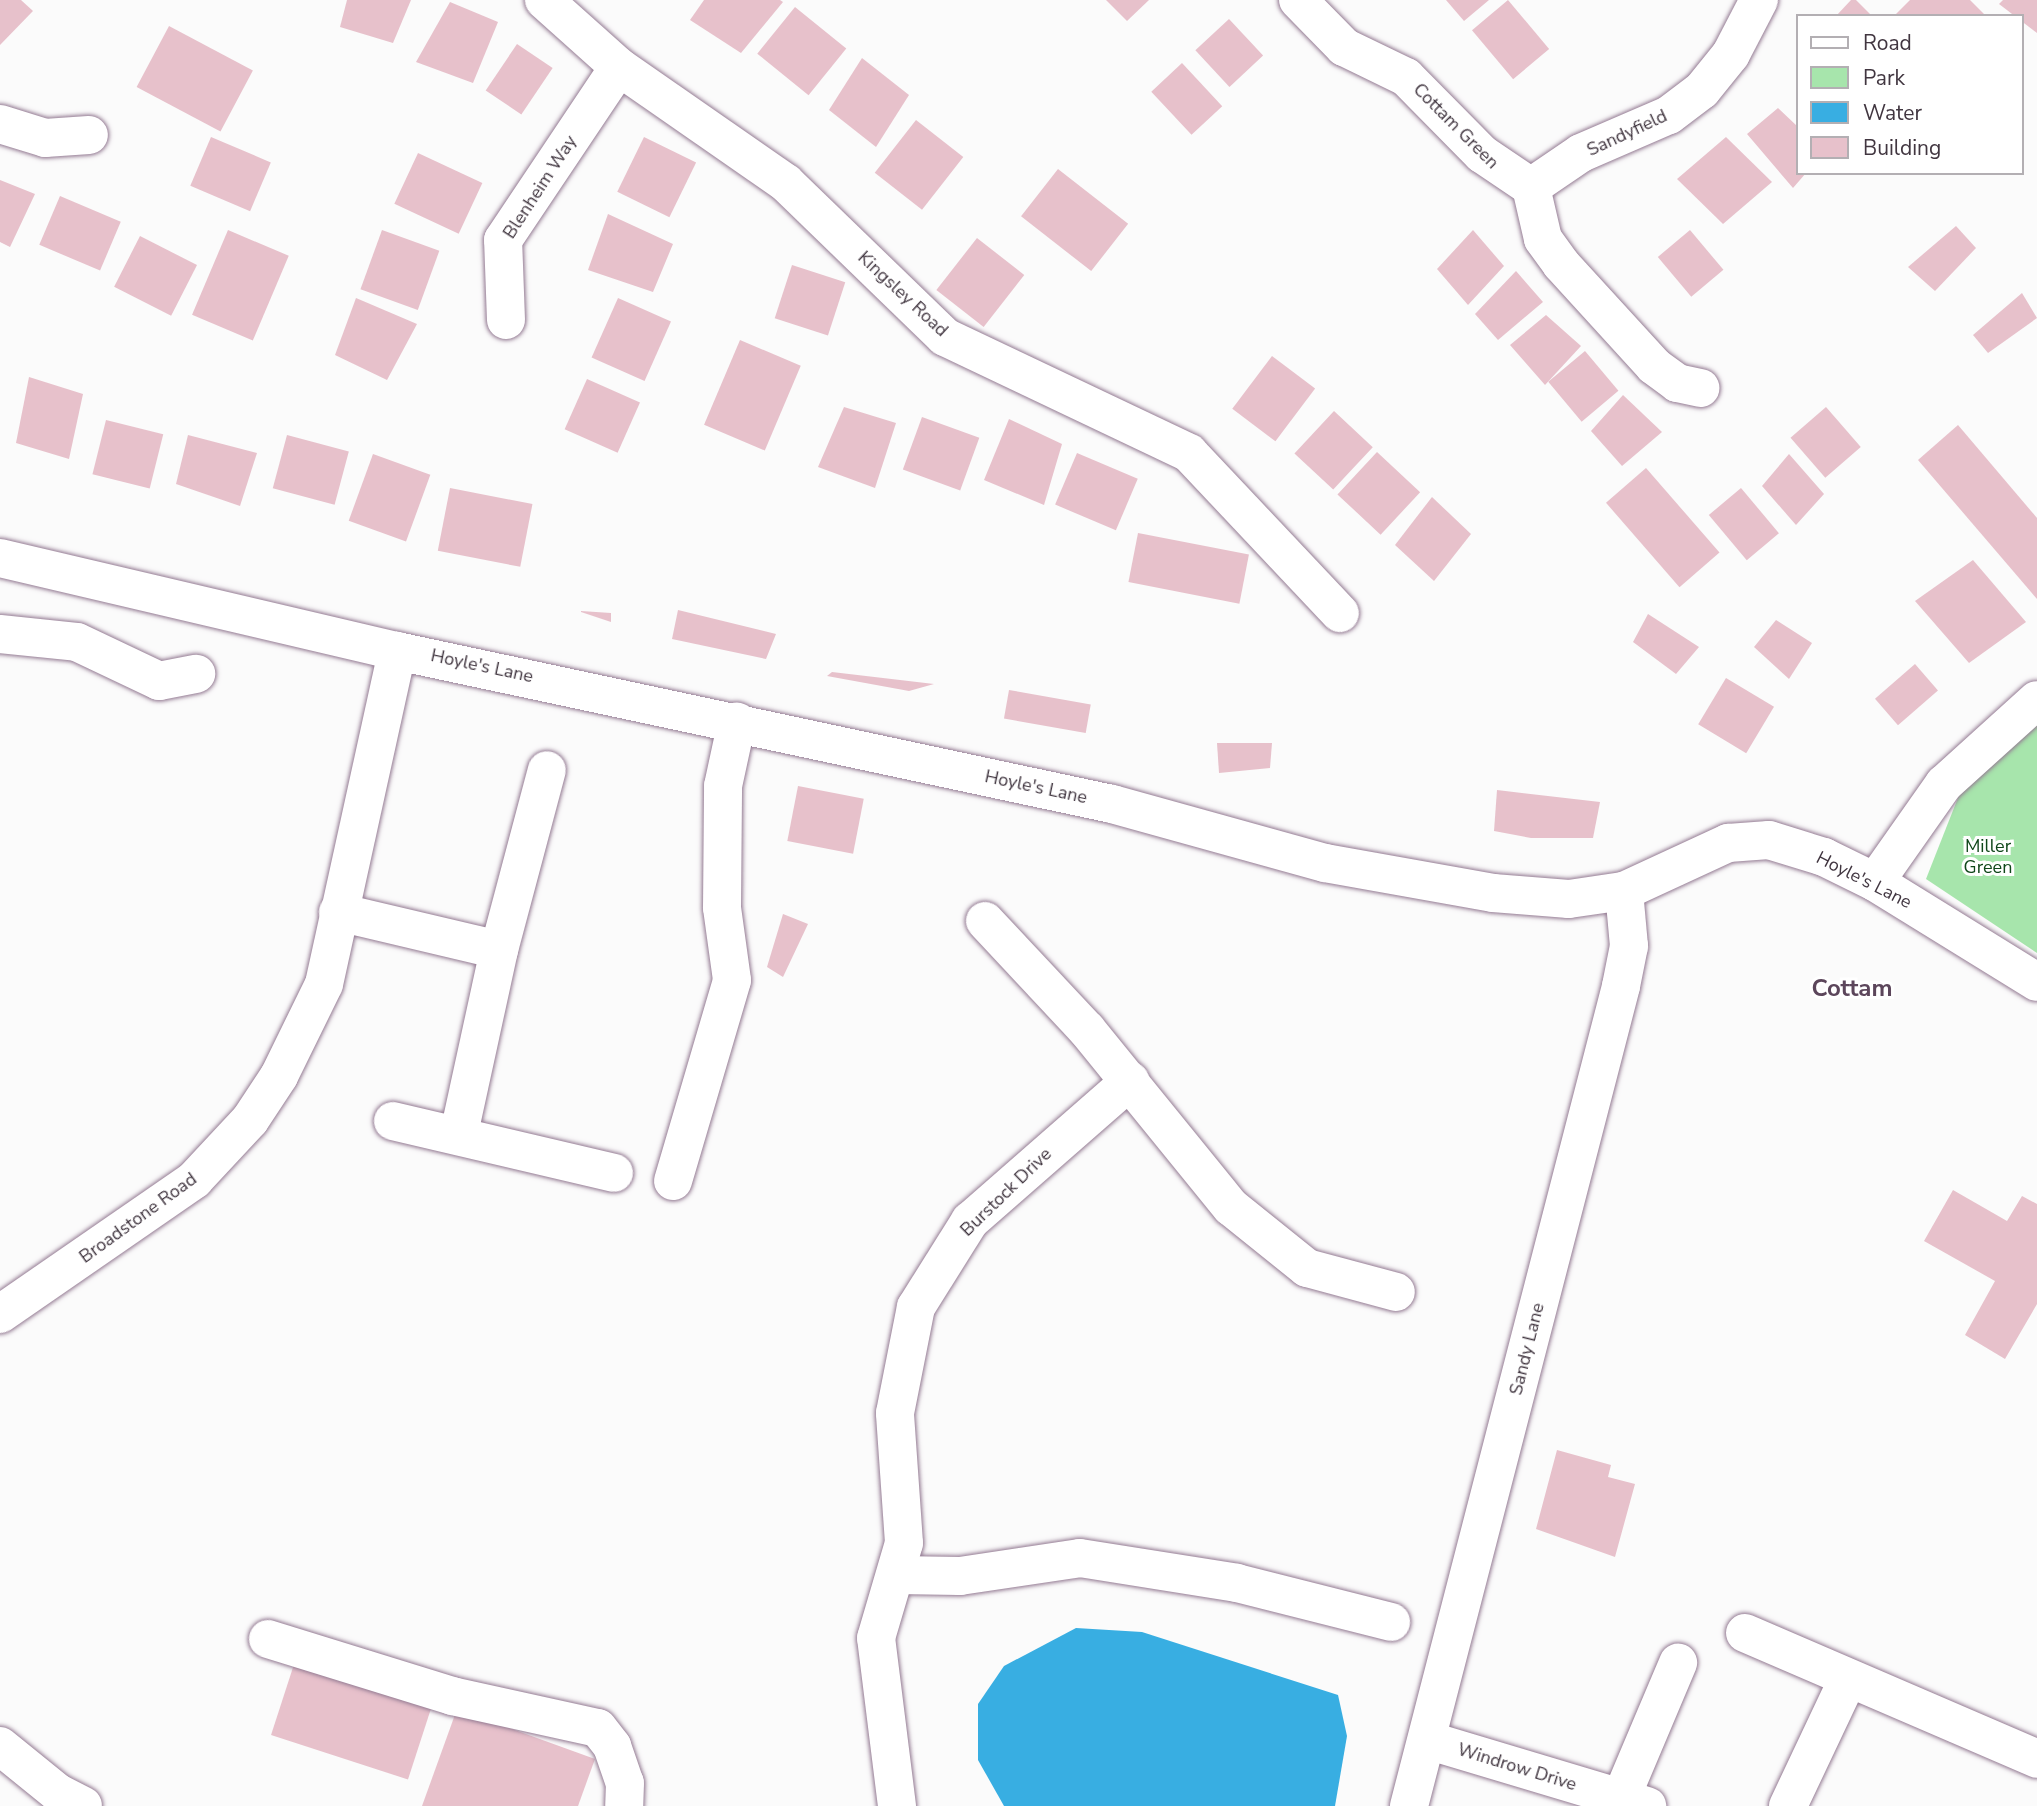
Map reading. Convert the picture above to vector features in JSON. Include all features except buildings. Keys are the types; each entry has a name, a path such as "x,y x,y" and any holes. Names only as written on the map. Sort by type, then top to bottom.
{"street":[{"name":"Kingsley Road","path":"544,0 619,66 786,183 945,337 1189,453 1340,613"},
{"name":"Cottam Green","path":"1298,0 1344,47 1406,77 1482,154 1531,187"},
{"name":"Sandyfield","path":"1531,187 1581,153 1668,115 1702,89 1731,54 1759,0"},
{"name":"Blenheim Way","path":"506,320 503,240 619,66"},
{"path":"0,124 45,138 89,135"},
{"path":"1531,187 1543,239 1561,264 1654,366 1677,383 1700,388"},
{"name":"Hoyle's Lane","path":"0,558 397,651 737,721 1112,804 1325,863 1493,893 1569,899 1624,891 1728,843 1769,840 1824,857 1875,882 2037,982"},
{"path":"0,634 77,642 159,681 196,674"},
{"name":"Broadstone Road","path":"0,1314 164,1204 230,1144 279,1076 324,984 397,651"},
{"path":"1875,882 1944,784 2037,700"},
{"path":"673,1181 732,980 722,908 723,786 737,721"},
{"path":"459,1135 499,950 547,770"},
{"name":"Sandy Lane","path":"1409,1806 1621,986 1629,946 1624,891"},
{"path":"338,912 499,950"},
{"path":"985,921 1130,1082 1231,1207 1307,1268 1396,1292"},
{"name":"Burstock Drive","path":"897,1806 876,1639 904,1543 895,1413 916,1307 970,1221 1130,1082"},
{"path":"393,1121 614,1173"},
{"path":"896,1574 960,1576 1080,1558 1237,1583 1391,1622"},
{"path":"1745,1633 1847,1681 2037,1759"},
{"path":"268,1639 452,1696 598,1728 612,1746 625,1783 624,1806"},
{"path":"1634,1802 1678,1663"},
{"path":"1788,1806 1847,1681"},
{"name":"Windrow Drive","path":"1427,1740 1634,1802"},
{"path":"0,1746 58,1793 83,1806"}],"green space":[{"name":"Miller Green","path":"2037,721 2037,953 1926,879 1963,785"}],"water":[{"path":"1076,1628 1142,1632 1338,1695 1347,1736 1335,1806 1004,1806 978,1760 978,1704 1004,1666"}],"district":[{"name":"Cottam","path":"1852,989"}]}
